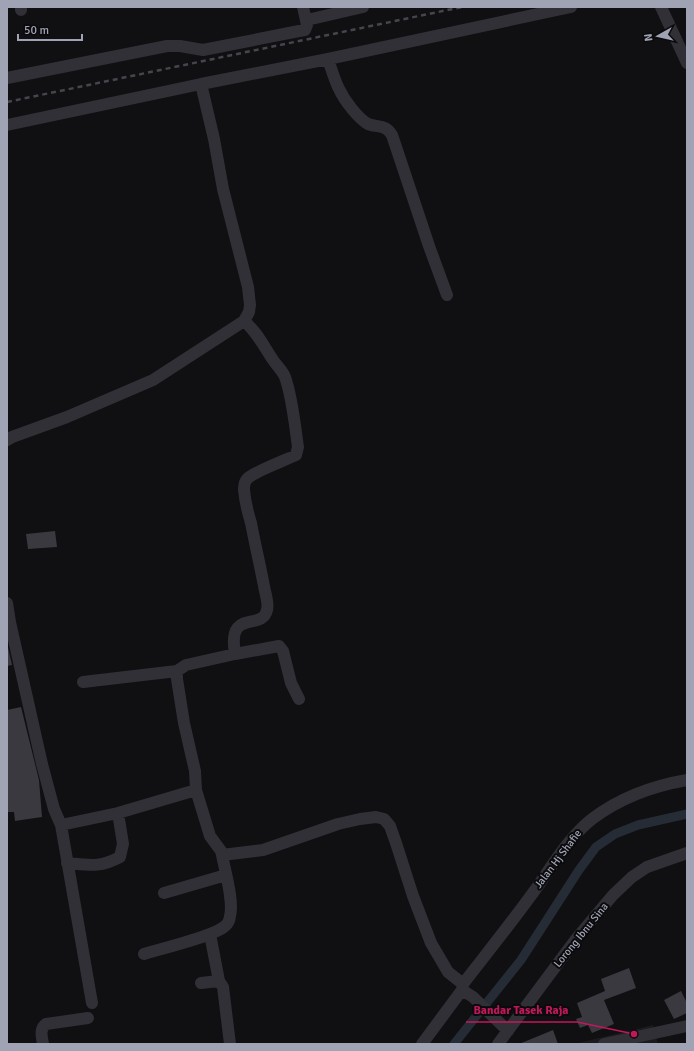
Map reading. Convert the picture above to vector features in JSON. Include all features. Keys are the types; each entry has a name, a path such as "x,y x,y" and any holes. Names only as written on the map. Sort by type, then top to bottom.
{"street":[{"path":"7,78 167,46 180,46 198,50 210,49 302,31 307,28 307,20 303,7"},
{"path":"307,20 360,7"},
{"path":"7,125 571,7"},
{"path":"661,7 687,63"},
{"path":"328,59 341,95 356,114 367,123 386,128 392,135 447,295"},
{"path":"7,440 74,414 153,380 244,321 249,312 250,304 248,287 223,190 214,139 200,84"},
{"path":"235,654 234,635 238,626 261,619 267,610 245,499 244,484 246,480 254,474 296,455 298,447 287,386 282,372 263,342 244,321"},
{"path":"7,603 8,622 42,764 54,809 61,825 92,1003"},
{"path":"82,682 177,671 186,665 279,646 291,683 299,699"},
{"path":"144,954 210,934 226,926 231,915 230,895 221,851 210,836 196,790 195,771 184,723 177,671"},
{"name":"Jalan Hj Shafie","path":"422,1044 462,987 570,842 584,826 600,813 631,795 659,786 687,780"},
{"path":"61,825 118,813 196,790"},
{"path":"67,863 99,866 120,857 123,844 118,813"},
{"path":"222,855 263,850 338,824 360,819 376,817 384,819 390,826 413,896 431,943 448,972 505,1028"},
{"name":"Lorong Ibnu Sina","path":"498,1044 505,1028 576,939 618,890 632,877 647,867 687,853"},
{"path":"164,893 226,875"},
{"path":"210,934 219,981 223,987 230,1044"},
{"path":"201,983 219,981"},
{"path":"43,1044 41,1030 46,1024 88,1018"},
{"path":"604,1044 642,1040 687,1026"}],"shaded area":[{"path":"653,1025 658,1044 574,1044"}],"building":[{"path":"55,531 57,547 28,549 26,534"},
{"path":"7,643 12,665 7,666"},
{"path":"21,707 39,780 42,817 15,821 14,812 7,812 7,710"},
{"path":"629,968 636,988 604,1000 614,1024 592,1033 588,1025 580,1028 576,1019 582,1017 577,1003 605,991 601,979"},
{"path":"681,991 687,1003 687,1013 674,1019 664,1000"},
{"path":"553,1030 558,1044 519,1044"}],"waterway":[{"path":"454,1044 521,960 579,870 596,847 615,834 638,825 687,814"}],"railway":[{"path":"7,102 462,7"}],"place":[{"name":"Bandar Tasek Raja","path":"634,1034"}]}
